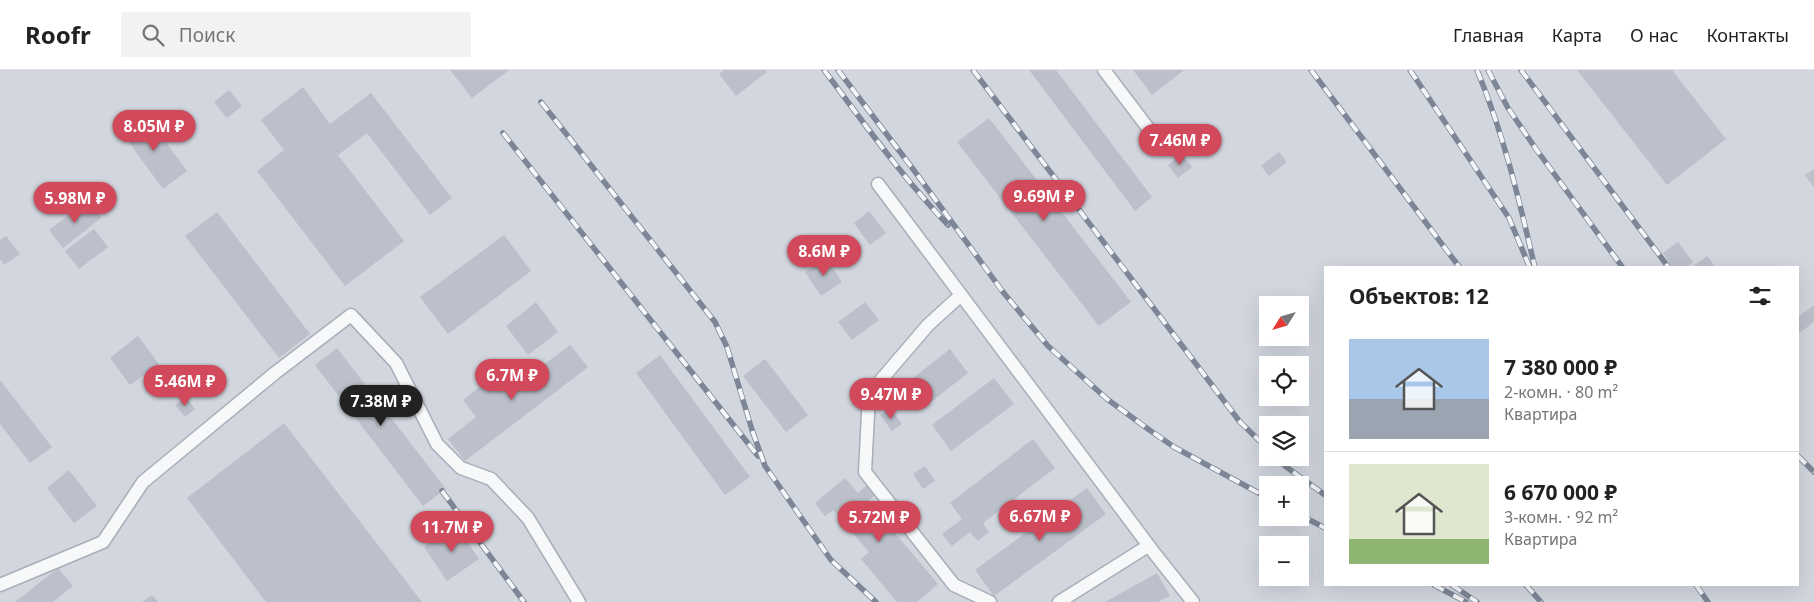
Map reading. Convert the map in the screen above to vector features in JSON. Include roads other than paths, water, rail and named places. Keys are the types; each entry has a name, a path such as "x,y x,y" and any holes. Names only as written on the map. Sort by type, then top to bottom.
{"street":[{"path":"1104,70 1151,132"},
{"path":"878,184 1148,546 1193,602"},
{"path":"960,295 928,325 869,394 865,472 954,585 990,602"},
{"path":"0,586 103,542 144,482 276,374 352,315 396,363 437,444 461,468 491,479 528,518 579,602"},
{"path":"1059,602 1148,546"}],"railway":[{"path":"824,70 899,169 948,225"},
{"path":"838,70 1003,292 1048,346 1107,399 1148,429 1174,447 1259,493"},
{"path":"973,70 1240,422 1259,440"},
{"path":"1311,70 1458,266"},
{"path":"1410,70 1509,218 1529,266"},
{"path":"1477,70 1503,143 1535,266"},
{"path":"1488,70 1508,108 1622,266"},
{"path":"1521,70 1668,266"},
{"path":"541,102 715,322 727,347 765,466 831,560 876,602"},
{"path":"503,133 758,456"},
{"path":"1799,457 1814,472"},
{"path":"1285,466 1324,494"},
{"path":"442,491 524,602"},
{"path":"1309,520 1324,527"},
{"path":"1436,586 1466,602"},
{"path":"1453,586 1477,602"},
{"path":"1527,586 1541,602"},
{"path":"1697,586 1708,602"}]}
